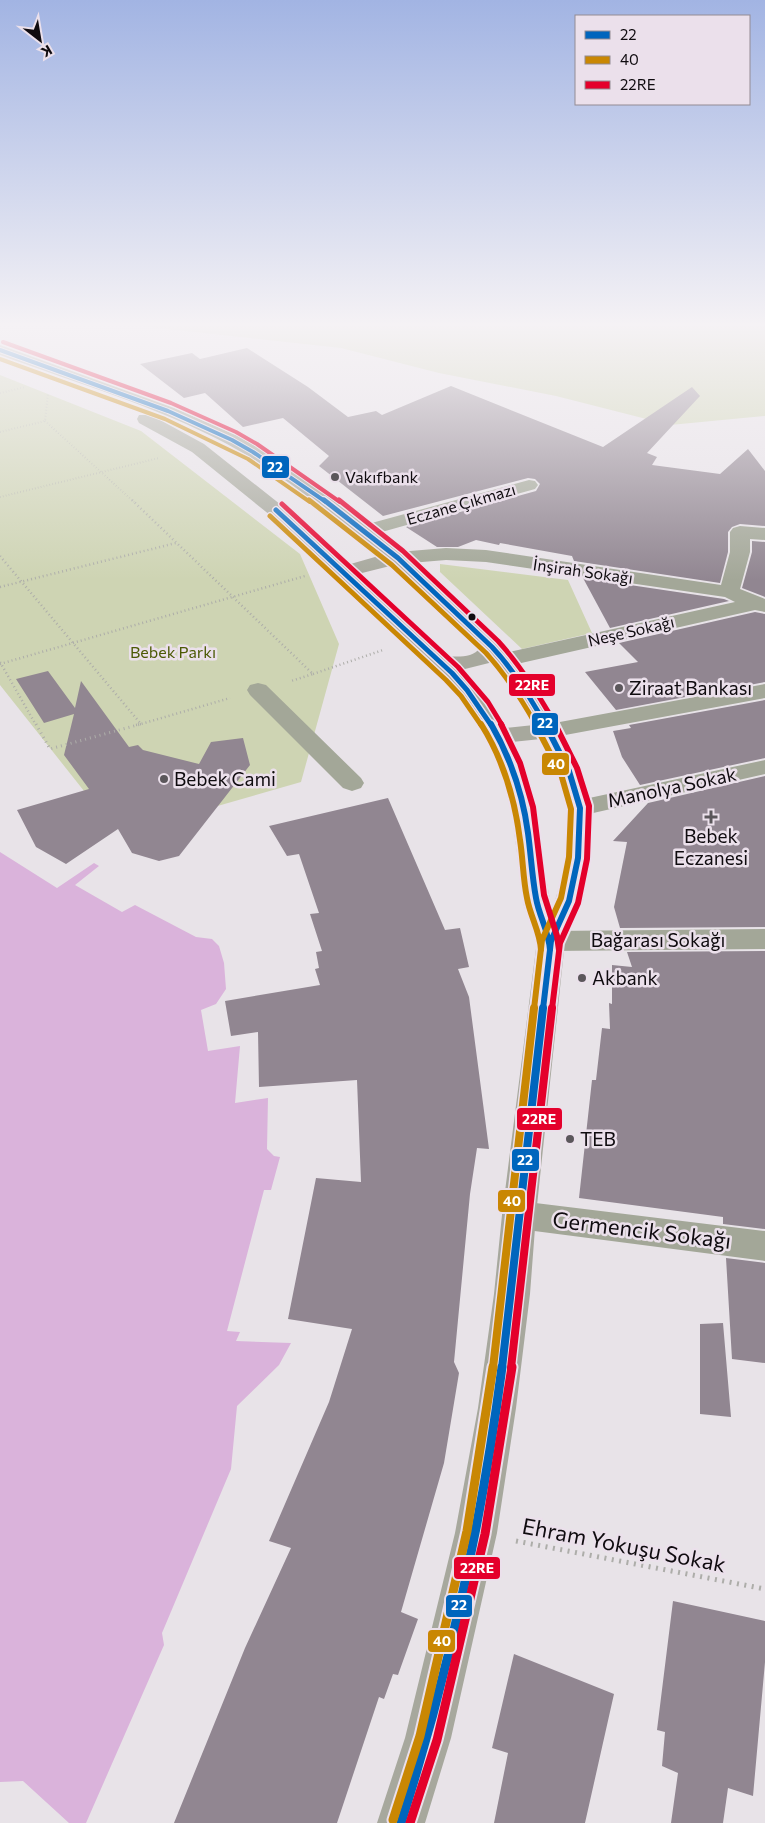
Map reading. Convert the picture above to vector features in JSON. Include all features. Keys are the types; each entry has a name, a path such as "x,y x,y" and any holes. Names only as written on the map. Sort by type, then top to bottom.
{"main road":[{"path":"120,409 150,421 198,448 288,520 465,686 484,711 498,736 518,786 528,831 530,864 537,904 551,941"},
{"path":"164,409 204,426 253,452 332,506 398,558 498,654 532,699 569,772 580,808 578,858 571,892 569,901 551,941 519,1214 512,1294 497,1408 476,1533 428,1738 401,1823"},
{"path":"288,520 297,513 308,509 332,506"},
{"path":"340,570 398,558"},
{"path":"440,662 460,664 498,654"},
{"path":"498,736 549,731"}],"street":[{"name":"Eczane Çıkmazı","path":"364,531 529,485"},
{"path":"729,592 740,552 740,532 765,534"},
{"name":"İnşirah Sokağı","path":"398,558 446,554 486,556 729,592 761,604"},
{"name":"Neşe Sokağı","path":"498,654 761,604"},
{"path":"258,690 352,783"},
{"path":"549,731 765,691"},
{"name":"Manolya Sokak","path":"580,808 765,768"},
{"name":"Bağarası Sokağı","path":"551,941 765,939"},
{"name":"Germencik Sokağı","path":"519,1214 765,1246"}],"path":[{"path":"45,421 46,409"},
{"path":"0,432 45,421"},
{"path":"45,421 103,472 313,674"},
{"path":"0,497 198,448"},
{"path":"0,587 177,543"},
{"path":"0,556 141,724"},
{"path":"340,570 0,663 50,749 313,674 415,639"},
{"name":"Ehram Yokuşu Sokak","path":"476,1533 765,1590"}],"green space":[{"name":"Bebek Parkı","path":"0,409 86,409 141,431 300,554 339,644 301,782 123,833 84,791 0,685"},
{"path":"607,409 765,409 765,416 670,425"},
{"path":"440,564 568,580 592,633 522,649 440,572"}],"shaded area":[{"path":"0,852 57,888 94,863 99,866 75,885 122,912 135,905 196,937 212,939 219,946 224,963 226,989 216,1004 201,1010 208,1051 240,1046 235,1103 268,1098 267,1149 274,1156 280,1157 271,1190 264,1190 227,1331 240,1332 236,1341 291,1343 279,1365 237,1406 231,1469 162,1633 164,1645 86,1823 69,1823 23,1781 0,1782"}],"building":[{"path":"223,409 337,409 348,417 376,411 382,415 396,409 508,409 603,447 659,409 688,409 647,453 657,457 652,465 720,474 748,449 765,471 765,526 740,524 732,527 728,532 728,552 720,583 574,561 572,556 500,543 499,545 476,540 458,547 437,547 406,527 536,491 540,484 535,479 528,478 383,516 319,466 329,456 283,418 243,427"},
{"path":"752,541 765,542 765,597 742,588 752,552"},
{"path":"583,578 724,599 729,601 610,628"},
{"path":"755,612 765,614 765,682 616,710 585,672 638,662 619,643"},
{"path":"48,671 75,708 81,681 129,747 138,745 143,750 199,764 211,742 243,738 250,765 179,856 159,861 132,853 118,829 66,864 36,847 17,810 89,789 64,755 74,714 44,723 16,679"},
{"path":"765,700 765,758 640,785 622,757 613,731 631,728 629,725"},
{"path":"765,776 765,927 620,928 614,907 627,842 613,841 648,803"},
{"path":"388,798 445,930 460,928 469,967 458,969 469,997 489,1149 477,1148 470,1194 454,1362 459,1373 444,1463 401,1612 418,1619 398,1675 393,1674 384,1699 379,1697 337,1823 174,1823 245,1648 291,1548 269,1541 329,1402 352,1329 288,1319 316,1178 361,1182 357,1080 259,1087 258,1032 231,1036 225,1001 320,985 315,969 319,968 316,952 322,951 310,914 319,913 299,854 287,856 269,826"},
{"path":"765,951 765,1229 723,1224 723,1217 579,1198 592,1080 596,1080 602,1028 610,1029 609,1003 612,1004 612,965 632,967 627,952"},
{"path":"726,1258 765,1263 765,1363 732,1359"},
{"path":"723,1323 731,1417 700,1414 700,1324"},
{"path":"673,1601 765,1621 765,1662 753,1796 728,1788 723,1823 671,1823 678,1773 662,1766 665,1732 657,1730"},
{"path":"514,1654 614,1694 585,1823 494,1823 508,1753 492,1748"}],"transit line":[{"name":"40","path":"138,409 165,419 248,459 327,513 392,565 497,665 524,704 541,735 561,774 571,809 569,857 561,898 542,940 510,1214 503,1293 488,1407 467,1531 420,1736 393,1820"},
{"name":"22","path":"163,409 232,440 253,452 332,506 398,558 492,647 504,660 531,699 549,731 569,771 580,808 578,858 569,901 551,941 519,1215 512,1294 497,1408 476,1533 428,1738 401,1823"},
{"name":"22RE","path":"185,409 236,432 257,444 337,499 403,551 498,641 511,655 538,694 557,727 577,768 589,806 587,859 578,903 560,943 528,1216 521,1295 506,1409 485,1534 437,1740 410,1823"},
{"name":"22RE","path":"282,504 458,667 488,702 511,742 527,785 537,830 544,895 559,943 559,950"},
{"name":"22","path":"276,510 452,673 467,690 492,726 511,766 524,809 536,899 550,943 550,950"},
{"name":"40","path":"270,516 446,680 461,696 485,731 510,789 520,839 527,899 540,937 541,950"}],"place":[{"name":"Vakıfbank","path":"335,477"},
{"name":"Ziraat Bankası","path":"619,688"},
{"name":"Bebek Cami","path":"164,779"},
{"name":"Bebek Eczanesi","path":"711,817"},
{"name":"Akbank","path":"582,978"},
{"name":"TEB","path":"570,1139"}]}
